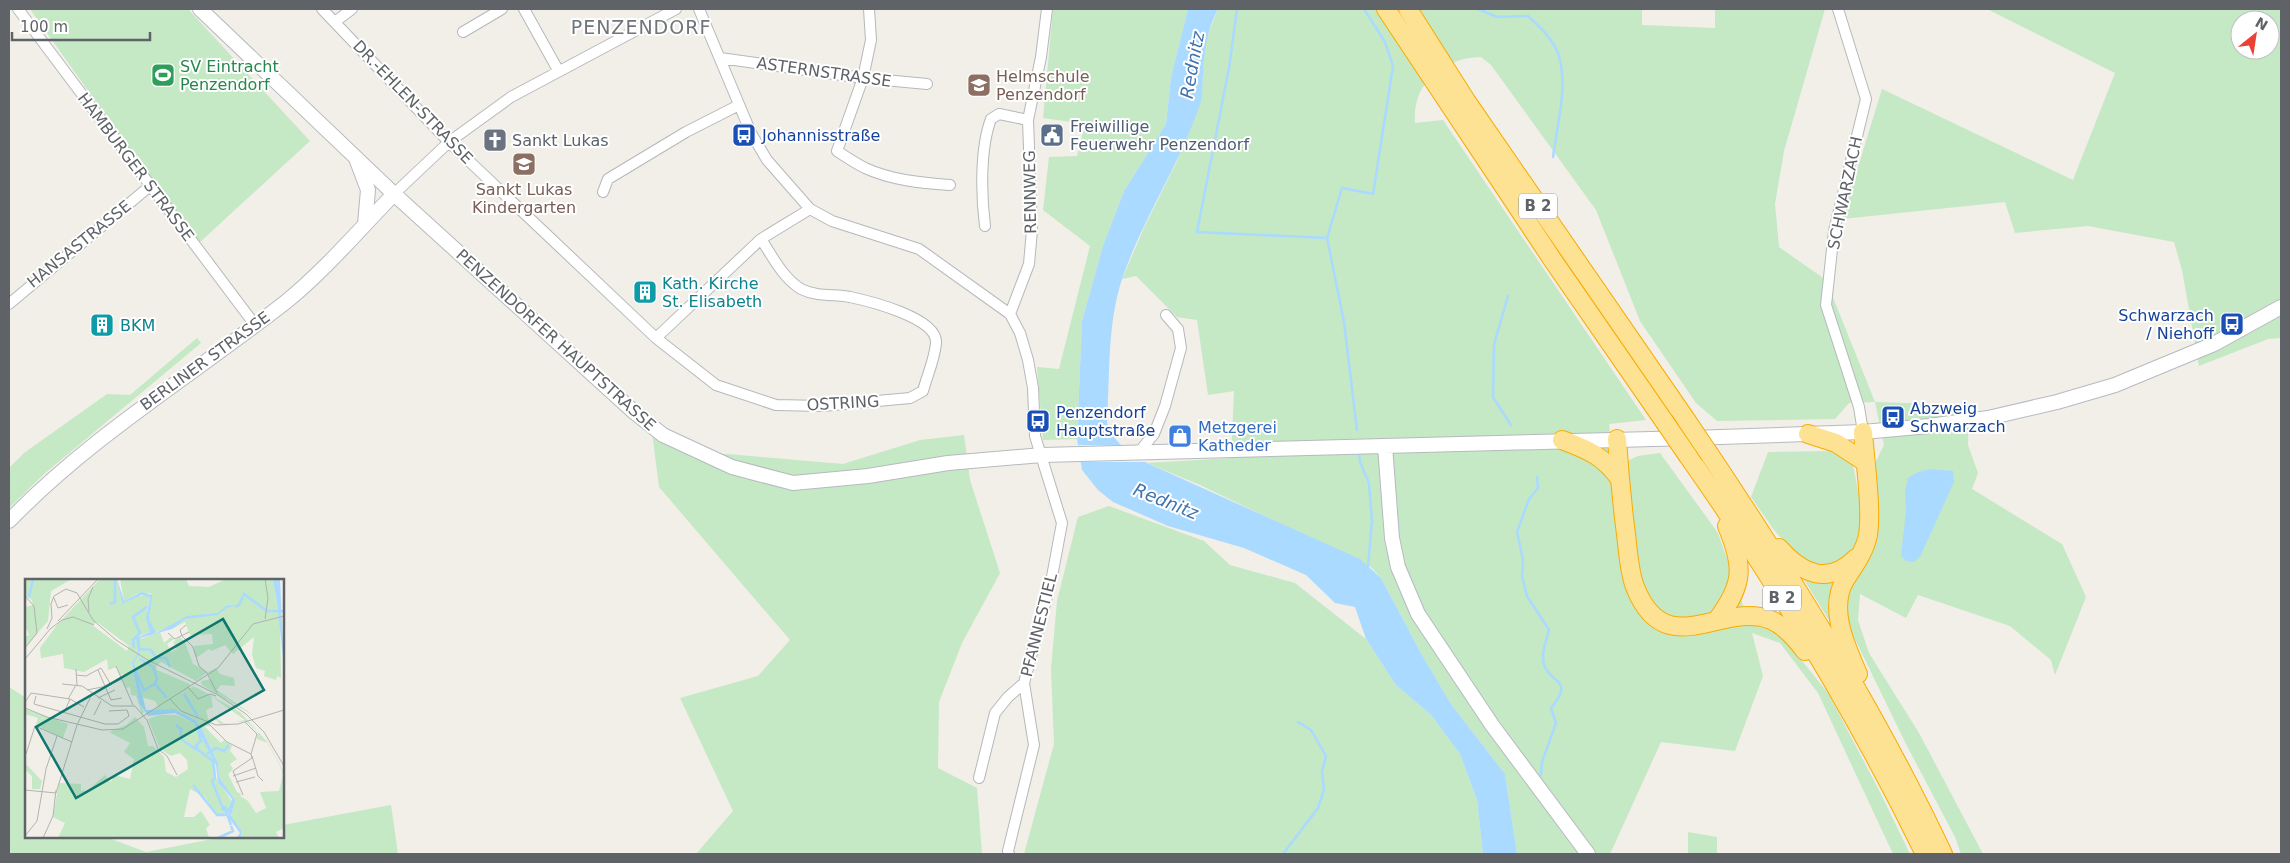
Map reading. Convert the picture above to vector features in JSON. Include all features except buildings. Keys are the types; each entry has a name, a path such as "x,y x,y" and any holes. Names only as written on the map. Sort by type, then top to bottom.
{"highway":[{"name":"B 2","path":"1386,9 1460,107 1686,421 1753,520 1846,668 1886,739 1943,854"},
{"name":"B 2","path":"1408,9 1460,107 1664,422 1711,488 1794,617 1850,710 1925,854"},
{"path":"1863,432 1869,520 1868,535 1861,553 1842,585 1837,603 1838,618 1855,666 1886,739"},
{"path":"1808,434 1836,443 1865,462"},
{"path":"1617,439 1628,556 1634,586 1643,604 1663,622 1675,626 1702,626 1717,620 1744,615 1772,620 1794,637 1850,710"},
{"path":"1562,440 1589,450 1604,459 1620,479"},
{"path":"1711,488 1731,536 1741,569 1732,600 1717,620"},
{"path":"1753,520 1790,560 1805,571 1820,575 1839,570 1852,562 1861,553"}],"main road":[{"name":"PENZENDORFER HAUPTSTRASSE","path":"200,9 394,194 634,412 663,435 732,467 793,483 868,476 948,463 1074,453 1232,451 1808,434 1863,432 1929,426 1988,418 2057,402 2115,385 2214,344 2281,306"},
{"path":"355,156 368,190 365,224"},
{"name":"BERLINER STRASSE","path":"9,521 31,498 116,426 254,325 314,277 394,194"},
{"path":"1385,446 1392,538 1398,567 1418,614 1492,724 1588,854"}],"street":[{"name":"HAMBURGER STRASSE","path":"18,9 254,325"},
{"name":"DR.-EHLEN-STRASSE","path":"322,9 336,21 449,142 656,338"},
{"path":"336,21 352,9"},
{"path":"463,32 502,9"},
{"path":"524,9 558,70"},
{"path":"394,194 449,142 510,97 676,9"},
{"path":"699,9 751,133 767,160 810,209 832,221 919,249 1010,314"},
{"path":"869,9 871,40 863,78 837,151 865,168 889,176 915,182 950,185"},
{"name":"RENNWEG","path":"1010,314 1029,264 1032,230 1028,120 1041,57 1047,9"},
{"name":"SCHWARZACH","path":"1838,9 1866,100 1834,231 1826,305 1859,407 1863,432"},
{"name":"ASTERNSTRASSE","path":"720,58 863,78 928,84"},
{"path":"603,192 608,179 678,136 739,106"},
{"path":"985,226 982,177 988,127 991,119 999,114 1028,120"},
{"name":"HANSASTRASSE","path":"9,304 33,281 150,186"},
{"path":"656,338 760,239 810,209"},
{"name":"OSTRING","path":"656,338 716,385 776,405 823,406 910,398 922,390 936,342 934,332 927,325 896,310 868,302 848,297 825,296 804,290 786,276 760,239"},
{"name":"PFANNESTIEL","path":"1009,854 1008,851 1034,745 1024,683 1052,582 1062,523 1035,436 1033,388 1028,360 1020,333 1010,314"},
{"path":"1134,452 1154,434 1165,406 1181,348 1178,329 1166,315"},
{"path":"979,778 995,713 1008,697 1024,683"}],"green space":[{"name":"SV Eintracht Penzendorf","path":"30,9 188,9 310,141 199,243 162,195"},
{"path":"1053,9 1188,9 1171,77 1166,124 1124,191 1103,246 1082,321 1077,439 1043,440 1037,367 1059,369 1090,246 1043,210 1049,157 1077,156 1085,124 1043,118"},
{"path":"1218,9 1642,9 1642,25 1715,28 1715,9 1825,9 1784,151 1775,204 1779,247 1826,280 1875,402 1849,403 1835,419 1717,421 1696,403 1640,321 1596,210 1491,65 1481,57 1467,58 1454,62 1432,75 1424,85 1419,96 1415,109 1415,123 1443,120 1646,420 1609,424 1614,467 1638,456 1660,453 1718,533 1750,625 1778,631 1828,693 1910,854 1893,854 1818,693 1780,643 1752,633 1763,676 1735,751 1661,742 1610,854 1517,854 1505,774 1451,704 1422,655 1381,578 1371,567 1200,485 1147,463 1231,458 1234,391 1208,395 1197,320 1177,317 1136,276 1122,279 1144,228 1176,163 1201,99 1205,42"},
{"path":"1987,9 2281,9 2281,338 2268,339 2199,366 2182,270 2174,242 2088,226 2015,233 2005,202 1842,219 1882,89 2073,180 2115,73"},
{"path":"197,338 201,343 44,474 9,508 9,468 24,453 107,394 130,395"},
{"path":"1875,402 1969,405 1968,445 1978,473 1972,489 2062,544 2086,597 2055,675 2051,660 2010,626 1918,595 1906,618 1860,594 1858,620 1869,653 1919,733 1983,854 1961,854 1955,837 1906,744 1852,633 1835,630 1800,573 1801,560 1774,530 1751,497 1768,452 1835,451 1853,465 1859,496 1884,445"},
{"path":"652,432 699,456 728,454 843,464 920,440 964,435 970,480 1000,573 962,643 939,702 938,768 977,788 982,854 696,854 733,811 680,698 758,676 790,640 659,487"},
{"path":"1109,506 1204,541 1230,565 1295,583 1366,639 1396,685 1431,715 1460,754 1477,800 1483,854 1024,854 1054,744 1051,669 1057,601 1078,517"},
{"path":"9,687 25,697 25,838 109,838 146,852 218,838 284,838 284,825 391,805 398,854 9,854"},
{"path":"1688,832 1717,837 1717,854 1688,854"}],"water":[{"name":"Rednitz","path":"1188,9 1218,9 1207,41 1204,58 1202,98 1183,146 1140,234 1117,296 1111,332 1107,423 1123,447 1147,463 1360,559 1381,578 1422,655 1451,704 1505,774 1517,854 1483,854 1477,800 1460,754 1431,715 1396,685 1366,639 1355,607 1335,603 1306,575 1244,548 1168,526 1113,502 1098,490 1082,470 1077,439 1082,321 1103,246 1124,191 1166,124 1171,77"},
{"path":"1930,469 1953,471 1954,482 1920,557 1914,562 1906,561 1901,555 1906,511 1905,492 1908,478 1918,472"}],"pier":[{"path":"1076,445 1124,445 1150,462 1079,462"}],"waterway":[{"path":"1237,9 1229,68 1197,232 1327,238"},
{"path":"1357,430 1344,322 1327,238 1342,188 1373,194 1393,66 1385,42 1364,9"},
{"path":"1478,9 1497,17 1528,16 1546,34 1557,50 1561,68 1562,93 1553,157"},
{"path":"1508,296 1494,344 1493,397 1511,425"},
{"path":"1359,452 1360,462 1369,483 1372,521 1368,567"},
{"path":"1537,477 1538,488 1529,499 1517,532 1523,560 1522,576 1527,596 1549,630 1543,652 1544,665 1561,686 1558,698 1551,708 1556,723 1542,762 1541,775"},
{"path":"1283,854 1318,808 1324,790 1322,771 1326,756 1311,730 1298,722"}],"place":[{"name":"SV Eintracht Penzendorf","path":"163,75"},
{"name":"Helmschule Penzendorf","path":"979,85"},
{"name":"Johannisstraße","path":"744,135"},
{"name":"Freiwillige Feuerwehr Penzendorf","path":"1052,135"},
{"name":"Sankt Lukas","path":"495,140"},
{"name":"Sankt Lukas Kindergarten","path":"524,164"},
{"name":"Kath. Kirche St. Elisabeth","path":"645,292"},
{"name":"Schwarzach / Niehoff","path":"2232,324"},
{"name":"BKM","path":"102,325"},
{"name":"Abzweig Schwarzach","path":"1893,417"},
{"name":"Penzendorf Hauptstraße","path":"1038,421"},
{"name":"Metzgerei Katheder","path":"1180,436"}],"district":[{"name":"PENZENDORF","path":"641,27"}]}
